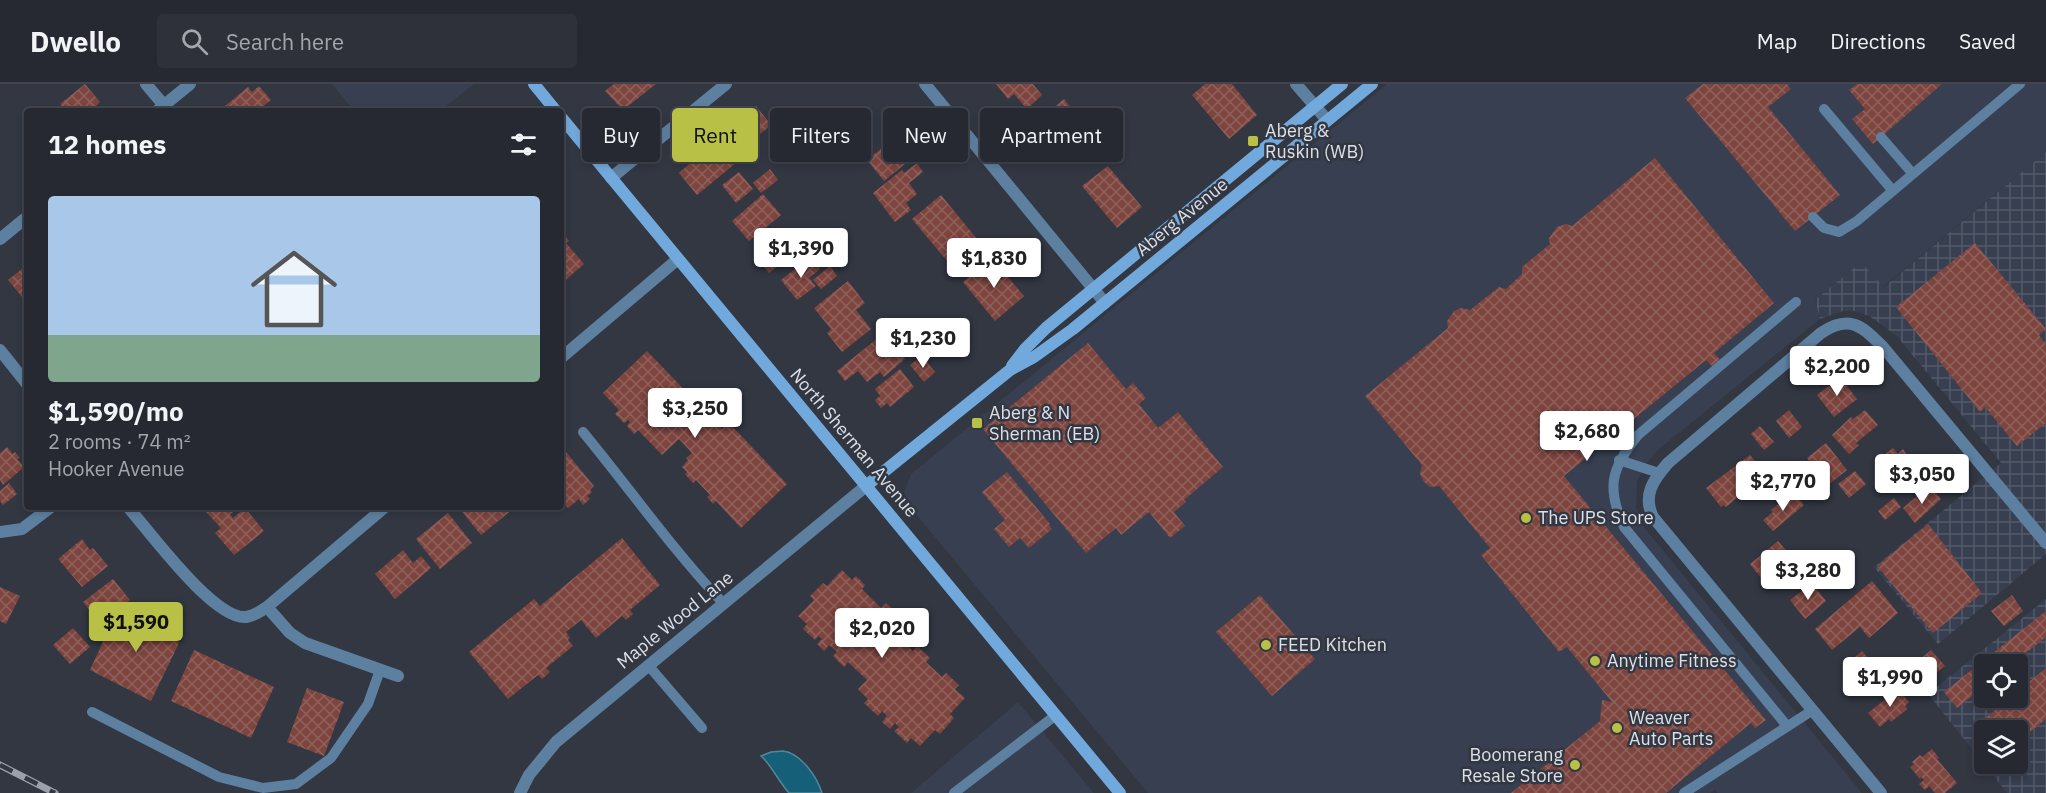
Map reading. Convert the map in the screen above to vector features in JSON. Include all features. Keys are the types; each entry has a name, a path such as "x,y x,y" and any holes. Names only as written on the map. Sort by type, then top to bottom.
{"street":[{"path":"146,84 162,108"},
{"path":"164,108 190,84"},
{"path":"534,84 554,108"},
{"path":"611,178 726,84"},
{"path":"925,84 1105,303"},
{"path":"1296,84 1327,120"},
{"name":"Aberg Avenue","path":"1010,370 1025,349 1046,328 1342,84"},
{"name":"Aberg Avenue","path":"866,486 1010,370 1058,341 1372,84"},
{"name":"North Sherman Avenue","path":"564,121 1120,793"},
{"path":"0,239 24,219"},
{"path":"564,355 678,259"},
{"path":"1881,793 1653,516 1648,507 1648,496 1659,473 1821,333 1837,324 1856,325 1883,347 2046,543"},
{"path":"0,350 24,380"},
{"name":"Maple Wood Lane","path":"520,793 529,775 556,742 866,486"},
{"path":"0,532 22,529 47,510"},
{"path":"131,510 188,577 220,608 244,617 254,615 267,606 381,510"},
{"path":"267,606 290,633 305,643 398,676"}],"lane":[{"path":"1813,217 1824,228 1839,232 1857,221 2020,84"},
{"path":"1824,109 1893,191"},
{"path":"1881,137 1913,174"},
{"path":"1787,726 1624,527 1617,512 1613,480 1619,460 1638,435 1796,302"},
{"path":"583,432 650,517 723,603"},
{"path":"1619,460 1659,473"},
{"path":"648,665 702,729"},
{"path":"92,712 219,777 263,788 296,784 331,758 368,704 380,670"},
{"path":"1684,793 1813,710"},
{"path":"954,793 1056,715"}],"shaded area":[{"path":"332,84 474,84 444,108 352,108"},
{"path":"1387,84 2046,84 2046,152 1883,287 1861,262 1815,300 1820,319 1659,449 1645,465 1637,482 1636,507 1643,526 1862,793 1718,793 1715,790 1710,793 1148,793 910,507 904,492 911,474"},
{"path":"2046,152 2046,554 1938,644 1874,567 2001,463 1896,335 1869,316 1854,311 1843,311 1820,319 1815,300 1861,262 1884,287"},
{"path":"2046,599 2046,793 2007,793 1992,774 2028,774 2028,720 1974,720 1974,752 1928,694 1974,657 1974,708 2028,708 2028,654 1978,654"},
{"path":"1018,702 1094,793 911,793"}],"water":[{"path":"783,751 802,761 816,780 822,793 789,793 761,756"}],"building":[{"path":"85,84 100,102 94,108 63,108 60,104"},
{"path":"614,84 656,84 626,108 621,108 605,91"},
{"path":"996,84 1033,84 1042,95 1028,108 1014,94 1008,99"},
{"path":"1205,84 1232,84 1257,115 1229,139 1192,95"},
{"path":"1703,84 1787,84 1791,89 1768,107 1840,195 1795,231 1685,98"},
{"path":"1857,84 1942,84 1873,144 1852,119 1865,109 1849,90"},
{"path":"259,86 271,100 261,108 227,108 225,106 248,87 252,92"},
{"path":"1064,99 1071,108 1053,108"},
{"path":"758,109 770,124 758,136"},
{"path":"883,147 883,162 908,162 884,181 869,162 871,162 871,157"},
{"path":"1655,158 1774,303 1714,353 1721,361 1713,367 1706,360 1564,476 1766,720 1755,728 1751,723 1666,793 1511,793 1600,721 1602,700 1612,702 1567,647 1559,652 1481,555 1490,548 1439,486 1430,487 1424,482 1420,474 1422,465 1365,396 1448,328 1447,321 1454,311 1461,308 1470,310 1499,287 1506,289 1522,274 1522,267 1550,244 1549,238 1557,227 1566,224 1572,226"},
{"path":"692,162 737,162 697,195 679,173"},
{"path":"917,163 923,172 909,183 917,194 906,203 911,210 895,222 873,193 902,170 904,173"},
{"path":"1108,166 1142,207 1117,228 1082,186"},
{"path":"770,169 778,180 761,193 753,183"},
{"path":"739,172 753,189 736,203 722,185"},
{"path":"763,194 781,215 749,241 732,221"},
{"path":"941,195 977,239 948,262 912,219"},
{"path":"781,233 796,251 769,273 754,255"},
{"path":"564,235 569,241 566,243 584,264 564,281"},
{"path":"1975,243 2046,329 2039,335 2046,345 2046,423 2017,446 1985,407 1980,412 1896,307"},
{"path":"810,257 820,269 809,278 816,286 797,300 781,280"},
{"path":"992,258 1024,296 995,321 963,282"},
{"path":"830,266 837,276 821,289 813,280"},
{"path":"24,267 24,299 8,280"},
{"path":"848,281 865,303 856,310 871,329 842,352 827,333 831,329 814,308"},
{"path":"884,333 905,359 884,377 880,372 867,382 858,371 845,381 837,371"},
{"path":"1088,343 1126,389 1133,383 1146,398 1139,404 1158,428 1178,412 1223,467 1184,500 1186,502 1174,512 1185,526 1170,538 1149,512 1121,535 1116,528 1086,553 983,429"},
{"path":"647,351 722,429 729,423 787,484 741,528 716,501 713,504 707,497 710,495 696,480 693,483 685,474 687,472 682,467 688,460 686,458 692,453 679,439 662,455 638,430 634,434 627,426 630,422 628,420 624,423 615,414 619,410 603,393"},
{"path":"922,356 935,372 924,382 910,365"},
{"path":"900,369 914,387 890,407 887,403 881,408 875,400 880,396 875,389"},
{"path":"1840,377 1857,399 1834,417 1817,395"},
{"path":"1789,410 1802,427 1789,438 1776,421"},
{"path":"1865,410 1878,425 1856,443 1859,445 1849,454 1832,435 1851,417 1853,419"},
{"path":"1760,426 1774,442 1764,450 1751,434"},
{"path":"1826,443 1847,470 1828,485 1823,478 1814,484 1806,474 1814,468 1807,458"},
{"path":"7,447 13,454 15,452 20,458 17,459 24,467 3,485 0,480 0,453"},
{"path":"1893,448 1898,454 1903,449 1909,458 1904,462 1910,469 1897,480 1884,463 1881,465 1877,461"},
{"path":"564,450 594,486 590,490 592,492 587,496 590,499 583,505 579,499 568,508 564,503"},
{"path":"1750,455 1766,474 1726,507 1724,505 1721,507 1706,488"},
{"path":"1855,471 1866,484 1849,498 1838,484"},
{"path":"1007,472 1052,529 1029,548 1020,538 1009,547 994,529 1005,520 982,492"},
{"path":"1781,476 1791,490 1778,500 1768,487"},
{"path":"9,483 17,494 3,505 0,501 0,491"},
{"path":"1932,488 1941,499 1915,523 1903,508 1924,490 1926,492"},
{"path":"1795,494 1804,505 1773,531 1763,520 1783,500 1785,502"},
{"path":"1894,498 1901,507 1885,520 1878,511"},
{"path":"208,510 234,510 230,514 233,518 243,510 247,510 264,531 234,555 215,533 221,528 206,512"},
{"path":"460,510 512,510 481,535"},
{"path":"448,513 472,543 440,569 416,539"},
{"path":"1928,524 1982,593 1933,633 1877,566"},
{"path":"622,538 660,585 630,610 633,614 626,620 622,616 596,638 581,620 566,632 573,646 546,668 550,672 542,679 538,675 508,699 469,652 534,599 540,606"},
{"path":"82,539 90,550 93,548 108,566 82,587 58,559"},
{"path":"1778,541 1790,555 1761,578 1750,564"},
{"path":"403,550 413,563 421,556 431,568 395,599 375,574"},
{"path":"1803,552 1817,573 1798,588 1791,579 1796,574 1788,564"},
{"path":"842,570 852,580 856,576 865,585 862,589 881,608 886,603 896,612 892,616 901,625 894,633 913,651 917,646 930,658 926,662 942,677 946,673 959,685 955,689 965,698 950,714 954,718 940,734 935,730 920,746 911,738 907,743 894,731 899,727 895,723 890,729 882,722 887,716 882,711 878,716 864,703 868,699 858,689 867,680 848,662 844,667 833,656 837,652 829,645 824,651 817,644 822,639 818,636 815,640 803,629 807,624 798,616 814,600 810,596 823,583 827,586"},
{"path":"113,579 130,600 110,616 107,612 97,620 83,602"},
{"path":"1872,581 1898,613 1869,638 1860,627 1832,650 1815,629"},
{"path":"1812,583 1826,601 1805,619 1790,600"},
{"path":"0,587 20,596 6,624 0,621"},
{"name":"FEED Kitchen","path":"1260,595 1315,659 1272,696 1216,632"},
{"path":"2012,595 2023,611 2004,626 1991,611"},
{"path":"142,604 179,643 151,701 90,670 107,633"},
{"path":"2046,611 2046,637 2025,654 1992,654"},
{"path":"73,628 90,647 70,664 53,645"},
{"path":"194,650 274,687 251,738 171,701"},
{"path":"1931,650 1945,666 1926,681 1913,665"},
{"path":"1862,651 1884,678 1864,694 1842,668"},
{"path":"1974,668 1974,694 1957,708 1944,692"},
{"path":"2046,668 2046,719 2028,734 2028,720 1984,719 1998,708 2028,708 2028,683"},
{"path":"307,688 344,702 324,756 287,742"},
{"path":"1898,689 1909,702 1905,706 1907,709 1891,722 1889,719 1880,727 1868,713"},
{"path":"1932,749 1939,758 1937,759 1957,783 1945,793 1935,793 1929,786 1925,790 1919,784 1924,780 1921,777 1920,779 1910,767 1920,755 1922,757"}],"railway":[{"path":"0,765 55,793"}],"place":[{"name":"Aberg & Ruskin (WB)","path":"1253,141"},
{"name":"Aberg & N Sherman (EB)","path":"977,423"},
{"name":"The UPS Store","path":"1526,518"},
{"name":"FEED Kitchen","path":"1266,645"},
{"name":"Anytime Fitness","path":"1595,661"},
{"name":"Weaver Auto Parts","path":"1617,728"},
{"name":"Boomerang Resale Store","path":"1575,765"}]}
